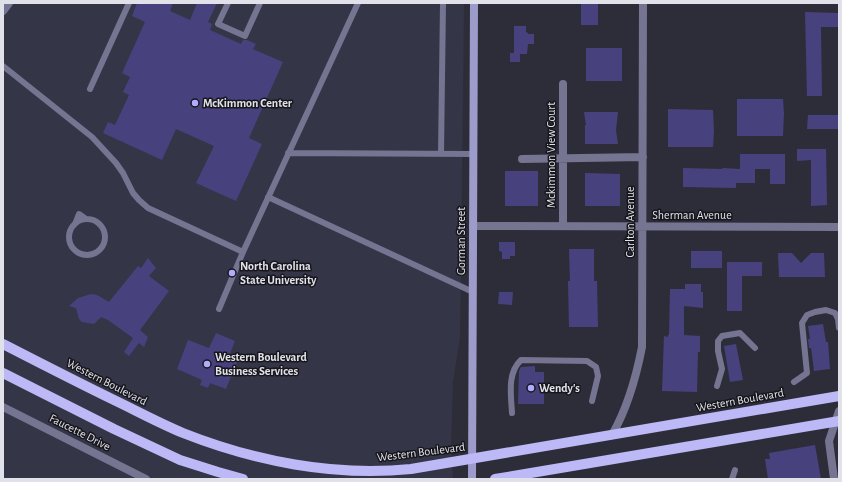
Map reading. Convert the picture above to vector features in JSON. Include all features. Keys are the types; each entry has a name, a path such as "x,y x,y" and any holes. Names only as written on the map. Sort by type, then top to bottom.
{"main road":[{"name":"Gorman Street","path":"472,479 474,3"},
{"name":"Western Boulevard","path":"3,344 154,420 204,441 243,453 325,469 359,471 405,470 839,396"},
{"path":"3,373 168,454 197,466 243,479"},
{"path":"495,479 837,422"}],"street":[{"path":"3,12 9,3"},
{"name":"Carlton Avenue","path":"612,435 620,422 630,398 642,347 642,3"},
{"name":"Mckimmon View Court","path":"562,226 563,84"},
{"path":"522,159 643,157"},
{"name":"Sherman Avenue","path":"474,226 839,227"},
{"name":"Faucette Drive","path":"3,407 146,479"},
{"path":"834,479 828,444 837,422 839,411"}],"lane":[{"path":"90,89 129,3"},
{"path":"228,3 218,24 245,36 260,3"},
{"path":"219,309 243,252 358,3"},
{"path":"442,154 443,3"},
{"path":"3,66 92,137 116,163 133,193 147,207 243,252"},
{"path":"288,153 473,154"},
{"path":"268,197 473,292"},
{"path":"79,214 86,219 98,222 104,232 104,243 101,249 91,255 80,253 71,245 70,234 72,228 76,224 79,214"},
{"path":"794,382 807,373 806,350 802,323 807,315 826,310 835,313 838,319 839,328"},
{"path":"717,386 722,369 718,351 718,341 722,336 740,333 755,348"},
{"path":"512,413 511,376 515,366 521,360 587,361 596,367 598,376 592,402"},
{"path":"732,479 735,470"}],"shaded area":[{"name":"North Carolina State University","path":"3,3 464,3 460,337 453,381 451,443 453,479 3,479"}],"building":[{"name":"McKimmon Center","path":"137,3 173,3 170,11 190,20 197,3 217,3 208,22 212,24 210,30 241,44 243,40 247,40 256,44 253,49 283,62 249,138 262,144 236,201 196,183 214,146 176,129 162,160 103,133 108,122 115,125 129,95 123,92 130,77 122,73 145,22 132,16"},
{"path":"581,3 598,3 598,25 581,25"},
{"path":"805,12 839,13 839,27 821,27 822,96 807,96"},
{"path":"514,26 526,26 526,32 528,34 534,34 534,44 528,44 527,54 520,54 520,62 510,62 510,53 514,53"},
{"path":"586,48 622,48 622,81 586,81"},
{"path":"737,99 783,99 783,136 737,136"},
{"path":"668,109 713,110 713,147 668,147"},
{"path":"584,112 618,112 616,130 618,144 585,144 586,125"},
{"path":"808,115 839,115 839,129 807,129"},
{"path":"797,149 826,149 827,205 811,206 811,160 797,161"},
{"path":"740,154 785,154 785,184 770,184 770,169 755,169 755,183 736,183 736,188 683,187 683,168 740,169"},
{"path":"505,171 538,171 538,206 505,206"},
{"path":"585,173 620,174 620,206 585,206"},
{"path":"499,242 515,242 515,256 510,256 510,259 502,259 502,252 499,251"},
{"path":"569,249 594,249 594,281 597,281 598,327 569,327"},
{"path":"691,251 722,251 722,268 691,268"},
{"path":"778,253 792,253 801,263 811,253 824,253 825,277 779,277"},
{"path":"148,258 156,268 149,276 169,291 140,330 148,337 144,347 139,343 129,356 124,352 133,338 108,320 101,317 94,324 82,322 79,319 76,308 69,306 78,298 91,294 97,295 109,302 138,266 141,268"},
{"path":"727,262 762,262 762,276 742,276 742,311 727,311"},
{"path":"685,284 701,284 701,292 703,292 703,308 684,306 684,335 700,336 697,392 662,391 664,336 668,337 669,335 670,289 685,289"},
{"path":"499,292 513,292 512,305 498,304"},
{"path":"823,324 826,342 828,342 830,369 814,371 811,348 809,348 808,339 810,339 808,326"},
{"name":"Western Boulevard Business Services","path":"216,333 235,341 229,356 238,359 226,389 210,383 208,388 200,385 202,380 177,369 188,340 209,348"},
{"path":"736,344 743,380 730,382 724,346"},
{"name":"Wendy's","path":"535,366 535,372 544,372 544,404 518,404 519,371 521,367"},
{"path":"815,445 821,479 768,479 765,459 770,459 769,453"}],"place":[{"name":"McKimmon Center","path":"195,103"},
{"name":"North Carolina State University","path":"232,273"},
{"name":"Western Boulevard Business Services","path":"207,364"},
{"name":"Wendy's","path":"531,388"}]}
